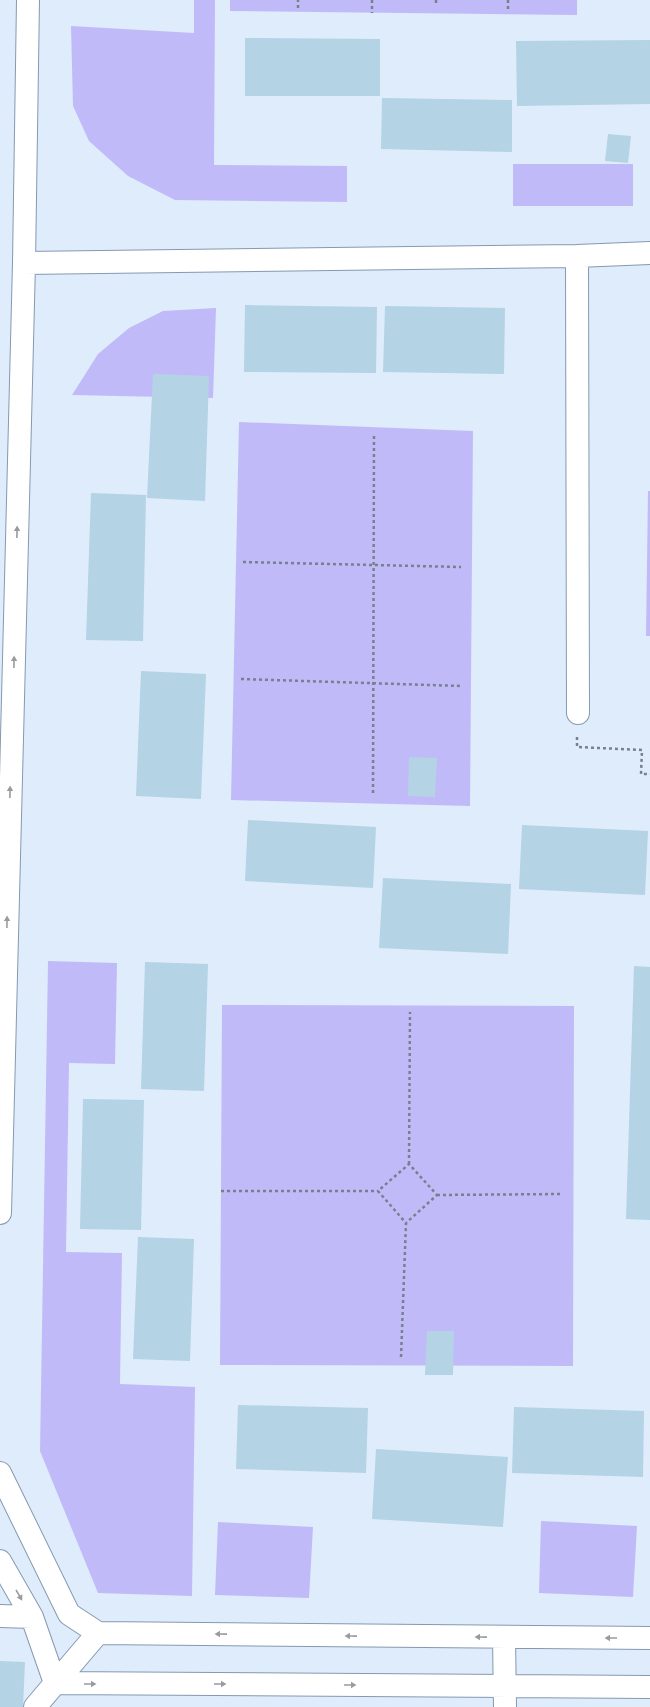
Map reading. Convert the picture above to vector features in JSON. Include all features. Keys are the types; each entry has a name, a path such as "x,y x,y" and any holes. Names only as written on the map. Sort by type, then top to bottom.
{"street":[{"path":"0,1213 24,263 28,0"},
{"path":"24,263 577,256 650,252"},
{"path":"577,256 578,713"},
{"path":"0,1473 69,1614 98,1633 650,1638"},
{"path":"0,1562 32,1617 55,1683"},
{"path":"0,1616 32,1617"},
{"path":"35,1707 98,1633"},
{"path":"504,1637 505,1697"},
{"path":"55,1683 505,1697 650,1687"}],"path":[{"path":"298,0 298,8"},
{"path":"372,0 372,13"},
{"path":"436,0 436,6"},
{"path":"508,0 508,9"},
{"path":"373,793 374,436"},
{"path":"243,562 461,567"},
{"path":"241,679 461,686"},
{"path":"578,713 577,748 642,750 641,774 650,774"},
{"path":"410,1012 408,1164 437,1195"},
{"path":"221,1191 378,1191 408,1164"},
{"path":"378,1191 406,1222 401,1357"},
{"path":"406,1222 437,1195 562,1194"}],"shaded area":[{"path":"194,0 215,0 214,165 347,166 347,202 175,200 128,176 89,141 73,106 71,26 194,33"},
{"path":"230,0 577,0 577,15 230,11"},
{"path":"513,164 633,164 633,206 513,206"},
{"path":"216,308 213,398 72,395 98,354 129,328 163,311"},
{"path":"239,422 473,431 470,806 231,800"},
{"path":"648,491 650,491 650,636 646,636"},
{"path":"48,961 117,963 115,1064 69,1063 66,1252 122,1253 120,1384 195,1387 192,1596 98,1593 40,1451"},
{"path":"222,1005 574,1006 573,1366 220,1365"},
{"path":"541,1521 637,1526 633,1597 539,1593"},
{"path":"218,1522 313,1527 309,1598 215,1595"}],"building":[{"path":"245,38 380,39 380,96 245,96"},
{"path":"650,40 650,104 517,106 516,41"},
{"path":"382,98 512,100 512,152 381,149"},
{"path":"608,134 631,136 628,163 605,161"},
{"path":"245,305 377,307 376,373 244,372"},
{"path":"385,306 505,308 504,374 383,372"},
{"path":"153,374 209,376 205,501 147,498"},
{"path":"91,493 146,495 143,641 86,640"},
{"path":"141,671 206,674 201,799 136,796"},
{"path":"409,757 437,758 435,797 408,796"},
{"path":"248,820 376,827 373,888 245,881"},
{"path":"522,825 648,831 645,895 519,889"},
{"path":"383,878 511,884 508,954 379,948"},
{"path":"145,962 208,964 204,1091 141,1089"},
{"path":"634,966 650,967 650,1220 626,1219"},
{"path":"83,1099 144,1100 141,1230 80,1229"},
{"path":"138,1237 194,1239 190,1361 133,1359"},
{"path":"427,1331 454,1331 453,1375 425,1375"},
{"path":"238,1405 368,1408 366,1473 236,1469"},
{"path":"514,1407 644,1411 643,1477 512,1473"},
{"path":"376,1449 508,1457 503,1527 372,1519"},
{"path":"0,1661 25,1662 23,1707 0,1707"}]}
